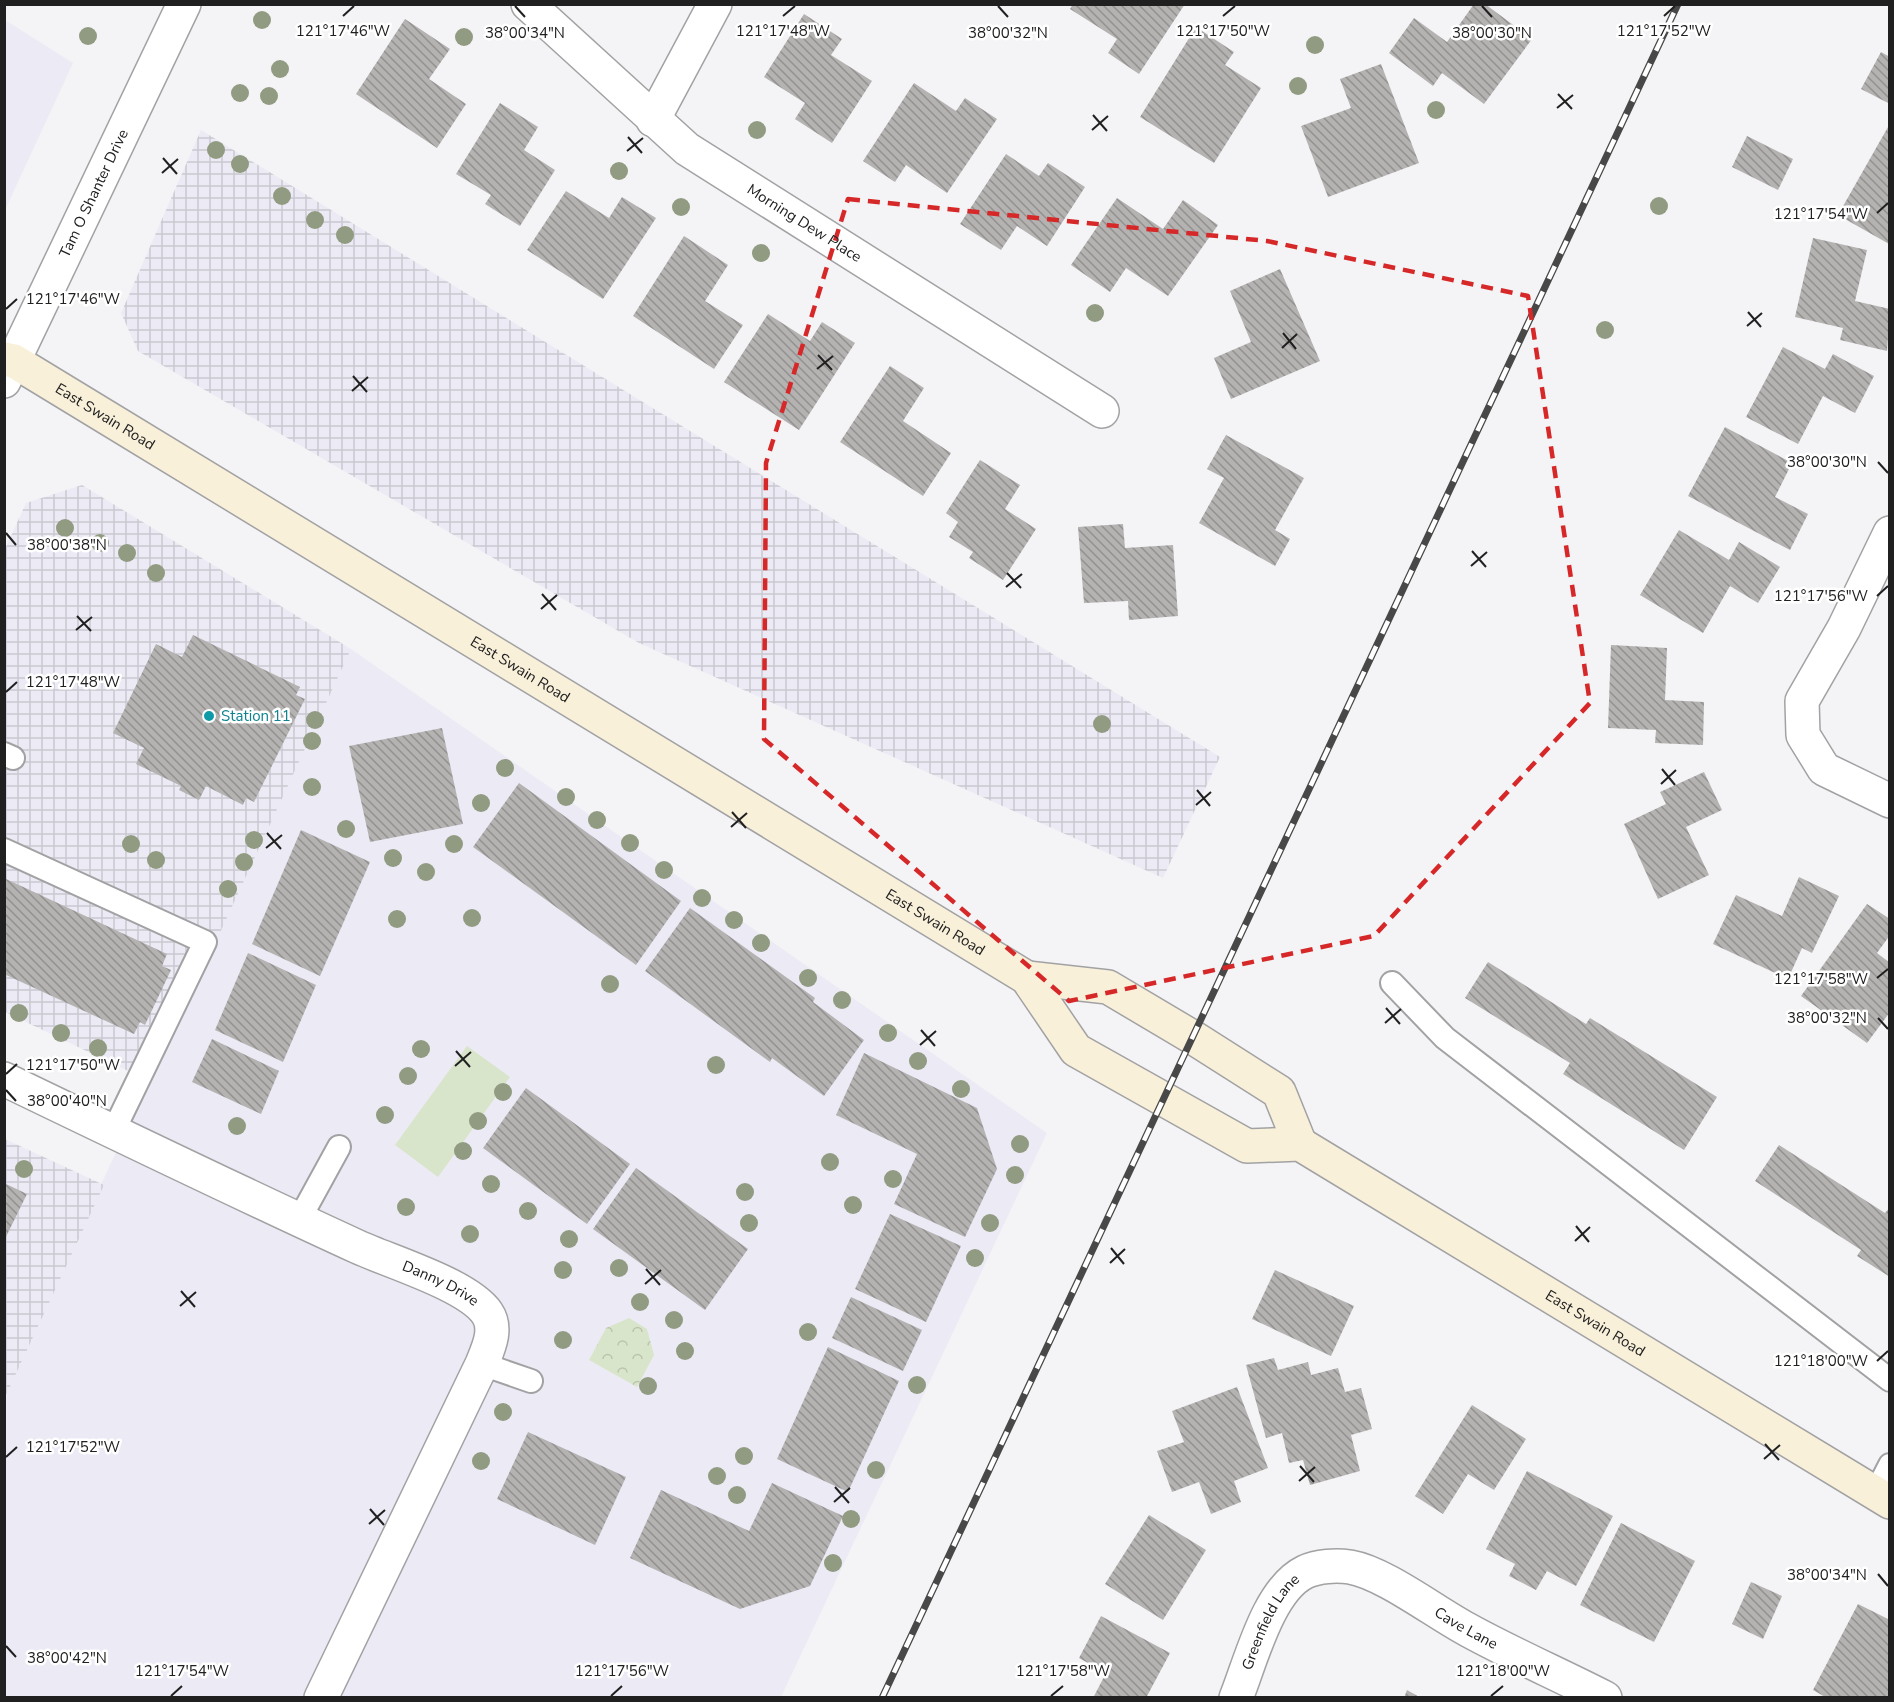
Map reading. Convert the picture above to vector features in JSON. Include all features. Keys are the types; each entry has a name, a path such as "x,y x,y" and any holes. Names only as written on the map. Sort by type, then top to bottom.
{"main road":[{"name":"East Swain Road","path":"7,362 1027,978 1076,1050 1247,1146 1300,1144 1885,1487"},
{"name":"East Swain Road","path":"1027,978 1108,987 1194,1038 1279,1092 1300,1144"}],"street":[{"name":"Tam O Shanter Drive","path":"7,362 184,4"},
{"name":"Morning Dew Place","path":"528,4 687,149 1102,411"},
{"path":"653,120 715,4"},
{"path":"1890,533 1844,628 1802,701 1803,735 1824,769 1890,801"},
{"name":"Danny Drive","path":"4,1079 299,1220 459,1290 475,1300 488,1314 492,1327 492,1341 482,1364 321,1698"},
{"name":"Greenfield Lane","path":"1236,1698 1269,1614 1283,1591 1305,1572 1326,1566"},
{"name":"Cave Lane","path":"1326,1566 1351,1567 1373,1575 1470,1631 1605,1698"}],"lane":[{"path":"4,850 205,942 114,1132"},
{"path":"1392,983 1445,1038 1890,1380"},
{"path":"299,1220 339,1147"},
{"path":"482,1364 531,1381"}],"highlighted area":[{"path":"848,199 1267,241 1528,296 1590,703 1374,936 1069,1001 764,739 766,463"}],"shaded area":[{"path":"5,20 73,63 5,210"},
{"path":"201,130 1220,757 1163,878 639,643 138,351 121,313"},
{"path":"82,485 351,649 151,1082 5,1012 5,549 26,503"},
{"path":"351,649 1047,1133 781,1697 5,1698 5,1390"},
{"path":"5,1139 104,1185 5,1397"}],"green space":[{"path":"467,1046 510,1077 438,1177 395,1145"},
{"path":"629,1318 647,1329 654,1355 637,1387 589,1360 606,1328"}],"building":[{"path":"1073,4 1185,4 1139,74 1108,53 1117,39 1070,9"},
{"path":"1474,4 1485,4 1532,39 1484,104 1442,73 1433,86 1389,53 1414,18 1447,42"},
{"path":"804,14 842,39 831,55 872,81 832,143 795,119 805,103 764,77"},
{"path":"405,19 450,49 429,79 466,104 437,148 356,94"},
{"path":"1196,27 1234,52 1225,65 1261,88 1214,163 1140,117"},
{"path":"1881,52 1890,57 1890,104 1861,89"},
{"path":"1381,64 1419,163 1328,197 1301,126 1351,108 1340,79"},
{"path":"914,83 956,111 965,98 997,119 947,193 906,165 895,182 863,161"},
{"path":"500,103 538,127 524,150 555,170 520,226 485,204 491,195 456,174"},
{"path":"1888,127 1890,128 1889,244 1838,215"},
{"path":"1747,136 1793,159 1778,190 1732,167"},
{"path":"1006,154 1039,176 1048,163 1085,187 1047,246 1017,226 1001,250 960,224"},
{"path":"566,191 609,218 622,197 656,218 603,299 527,250"},
{"path":"1117,198 1163,229 1183,200 1218,225 1168,296 1126,268 1110,292 1071,265"},
{"path":"684,236 728,265 705,301 743,325 714,369 633,316"},
{"path":"1813,238 1867,250 1855,301 1890,309 1887,351 1840,340 1843,328 1795,317"},
{"path":"1280,269 1320,361 1231,399 1214,358 1251,342 1230,291"},
{"path":"768,314 810,341 822,322 855,343 799,430 724,382"},
{"path":"1783,347 1825,369 1833,354 1874,376 1855,413 1823,396 1798,444 1746,417"},
{"path":"890,366 924,388 903,421 951,453 923,496 840,442"},
{"path":"1725,427 1792,463 1775,497 1808,514 1790,550 1688,496"},
{"path":"1226,435 1304,478 1275,530 1290,539 1275,566 1199,523 1224,478 1207,469"},
{"path":"980,460 1020,485 1005,509 1036,529 1003,580 969,558 973,552 949,537 958,522 946,513"},
{"path":"1123,524 1125,548 1173,545 1178,616 1129,620 1128,601 1084,603 1078,527"},
{"path":"1679,530 1729,560 1739,542 1780,567 1758,603 1730,586 1703,633 1640,595"},
{"name":"Station 11","path":"193,635 300,687 296,695 305,699 254,802 246,798 243,805 206,786 199,800 179,790 181,786 136,764 144,748 113,733 156,644 182,657"},
{"path":"1611,645 1667,648 1665,700 1704,702 1703,745 1655,743 1656,730 1608,728"},
{"path":"442,728 463,824 370,842 349,746"},
{"path":"1704,772 1722,810 1686,827 1709,875 1658,899 1624,824 1666,804 1660,792"},
{"path":"519,783 681,901 636,965 473,847"},
{"path":"301,830 370,862 320,976 252,944"},
{"path":"1799,877 1839,896 1812,953 1802,948 1788,979 1713,944 1736,895 1782,916"},
{"path":"4,878 167,954 162,966 171,970 145,1025 140,1022 134,1034 4,974"},
{"path":"1867,904 1890,919 1890,935 1877,953 1890,963 1890,1012 1867,1043 1801,996"},
{"path":"690,908 815,998 813,1002 864,1040 824,1096 772,1058 770,1062 645,971"},
{"path":"248,953 316,985 283,1062 215,1030"},
{"path":"1488,962 1586,1024 1590,1018 1717,1097 1684,1150 1563,1074 1570,1063 1465,998"},
{"path":"212,1039 279,1071 261,1114 192,1082"},
{"path":"864,1053 977,1108 997,1169 965,1237 894,1204 917,1154 836,1115"},
{"path":"526,1088 630,1164 587,1224 483,1148"},
{"path":"1779,1145 1885,1213 1890,1207 1890,1277 1857,1256 1861,1250 1755,1181"},
{"path":"636,1168 748,1249 705,1310 593,1229"},
{"path":"4,1183 27,1194 4,1241"},
{"path":"890,1214 961,1246 926,1322 855,1289"},
{"path":"1275,1270 1354,1306 1331,1356 1252,1319"},
{"path":"851,1297 922,1330 903,1371 832,1338"},
{"path":"828,1347 899,1381 848,1492 777,1459"},
{"path":"1274,1358 1278,1370 1308,1362 1311,1375 1338,1368 1345,1392 1361,1388 1372,1429 1351,1435 1360,1471 1310,1485 1303,1460 1289,1463 1282,1433 1266,1438 1246,1365"},
{"path":"1237,1387 1268,1468 1234,1481 1241,1502 1211,1514 1199,1482 1172,1492 1157,1451 1184,1442 1172,1411"},
{"path":"1472,1405 1526,1439 1494,1490 1468,1474 1443,1514 1415,1496"},
{"path":"528,1432 626,1477 595,1545 497,1499"},
{"path":"1527,1471 1613,1516 1576,1586 1547,1571 1536,1590 1509,1576 1515,1564 1486,1549"},
{"path":"772,1483 843,1516 810,1586 740,1609 630,1558 661,1490 749,1531"},
{"path":"1149,1515 1206,1550 1163,1620 1105,1584"},
{"path":"1621,1523 1695,1561 1654,1642 1580,1605"},
{"path":"1751,1582 1782,1596 1763,1639 1732,1624"},
{"path":"1858,1604 1890,1620 1889,1698 1827,1698 1813,1690"},
{"path":"1101,1616 1170,1653 1146,1698 1093,1698 1106,1673 1079,1658"},
{"path":"1407,1690 1421,1698 1404,1698"}],"railway":[{"path":"882,1698 1678,4"}],"place":[{"name":"Station 11","path":"209,716"}]}
